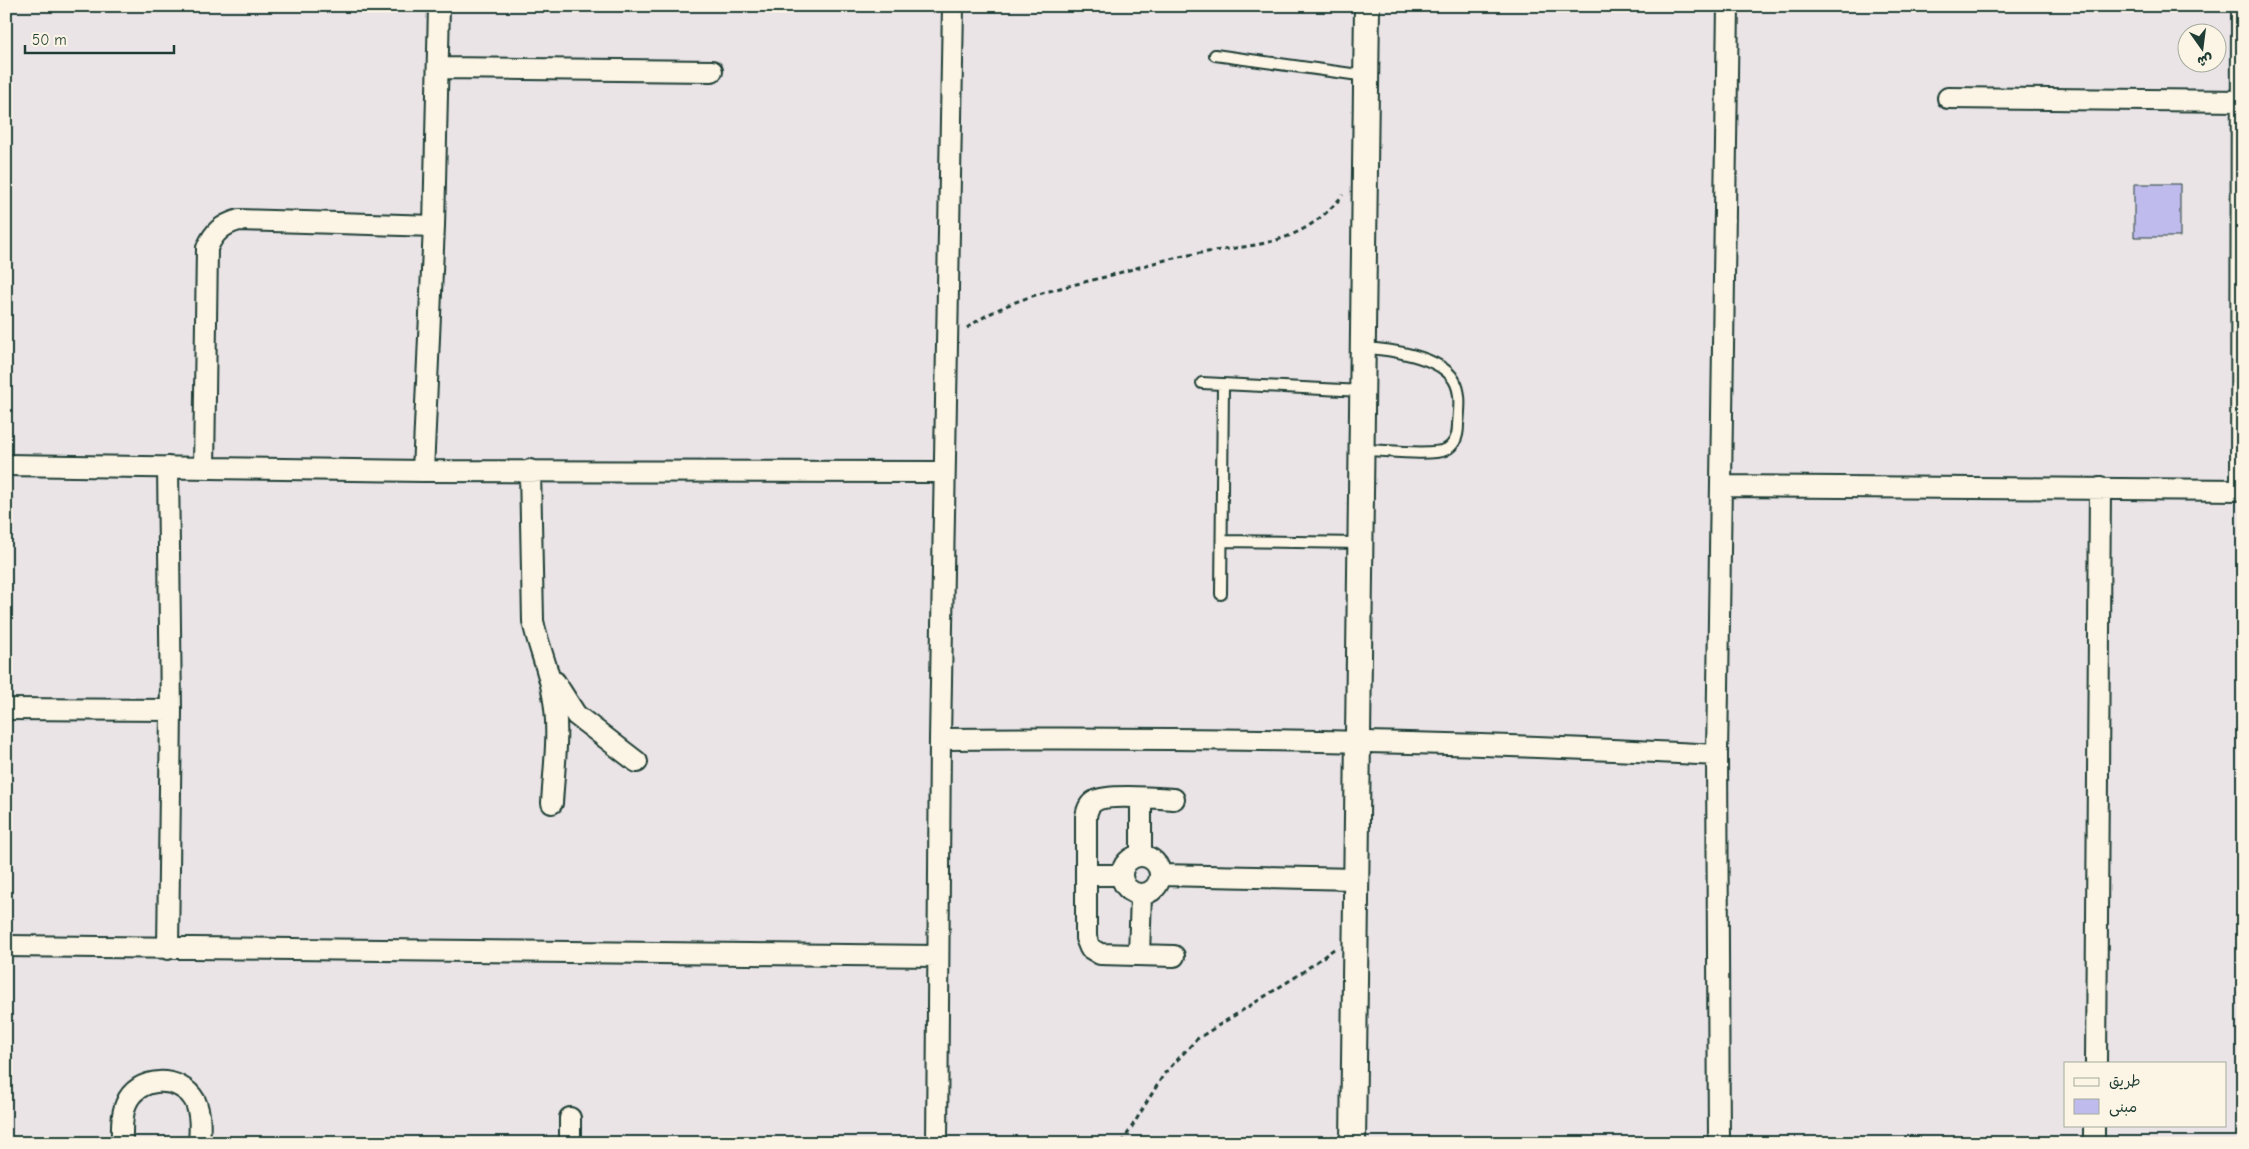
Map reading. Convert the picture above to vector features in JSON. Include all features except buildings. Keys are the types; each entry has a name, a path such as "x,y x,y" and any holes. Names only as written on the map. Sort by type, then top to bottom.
{"street":[{"path":"423,471 434,226 439,6"},
{"path":"937,1143 940,739 953,6"},
{"path":"1354,1143 1367,6"},
{"path":"1719,1143 1718,755 1728,6"},
{"path":"1721,486 2242,490 2242,6"},
{"path":"438,68 712,72"},
{"path":"1948,98 2242,100"},
{"path":"204,468 207,254 212,238 219,229 228,223 239,220 434,226"},
{"path":"6,465 423,471 944,472"},
{"path":"168,467 171,710 168,949"},
{"path":"530,470 532,600 537,641 553,694 556,712 552,803"},
{"path":"2096,1062 2100,488"},
{"path":"543,661 576,715 637,762"},
{"path":"6,709 171,710"},
{"path":"940,739 1159,738 1358,741 1566,747 1718,755"},
{"path":"1174,798 1100,798 1090,805 1086,817 1086,938 1090,948 1100,954 1174,956"},
{"path":"1141,798 1141,856"},
{"path":"1141,856 1152,860 1160,869 1160,875 1156,887 1152,891 1141,895 1135,894 1125,887 1121,875 1129,859 1141,856"},
{"path":"1086,875 1121,875"},
{"path":"1160,875 1356,879"},
{"path":"1139,955 1141,895"},
{"path":"6,946 938,956"},
{"path":"122,1143 123,1117 126,1104 134,1092 146,1084 159,1081 173,1083 185,1090 194,1100 199,1113 199,1143"},
{"path":"570,1118 570,1143"},
{"path":"2094,1126 2094,1143"}],"lane":[{"path":"1215,55 1366,76"},
{"path":"1362,450 1434,452 1448,449 1457,438 1460,400 1454,380 1439,365 1397,351 1363,348"},
{"path":"1202,384 1362,391"},
{"path":"1221,594 1223,384"},
{"path":"1222,541 1360,543"}],"path":[{"path":"947,346 976,322 993,312 1028,297 1187,255 1265,244 1287,238 1308,227 1327,213 1347,189"},
{"path":"1122,1143 1164,1074 1197,1039 1297,976 1356,932"}]}
